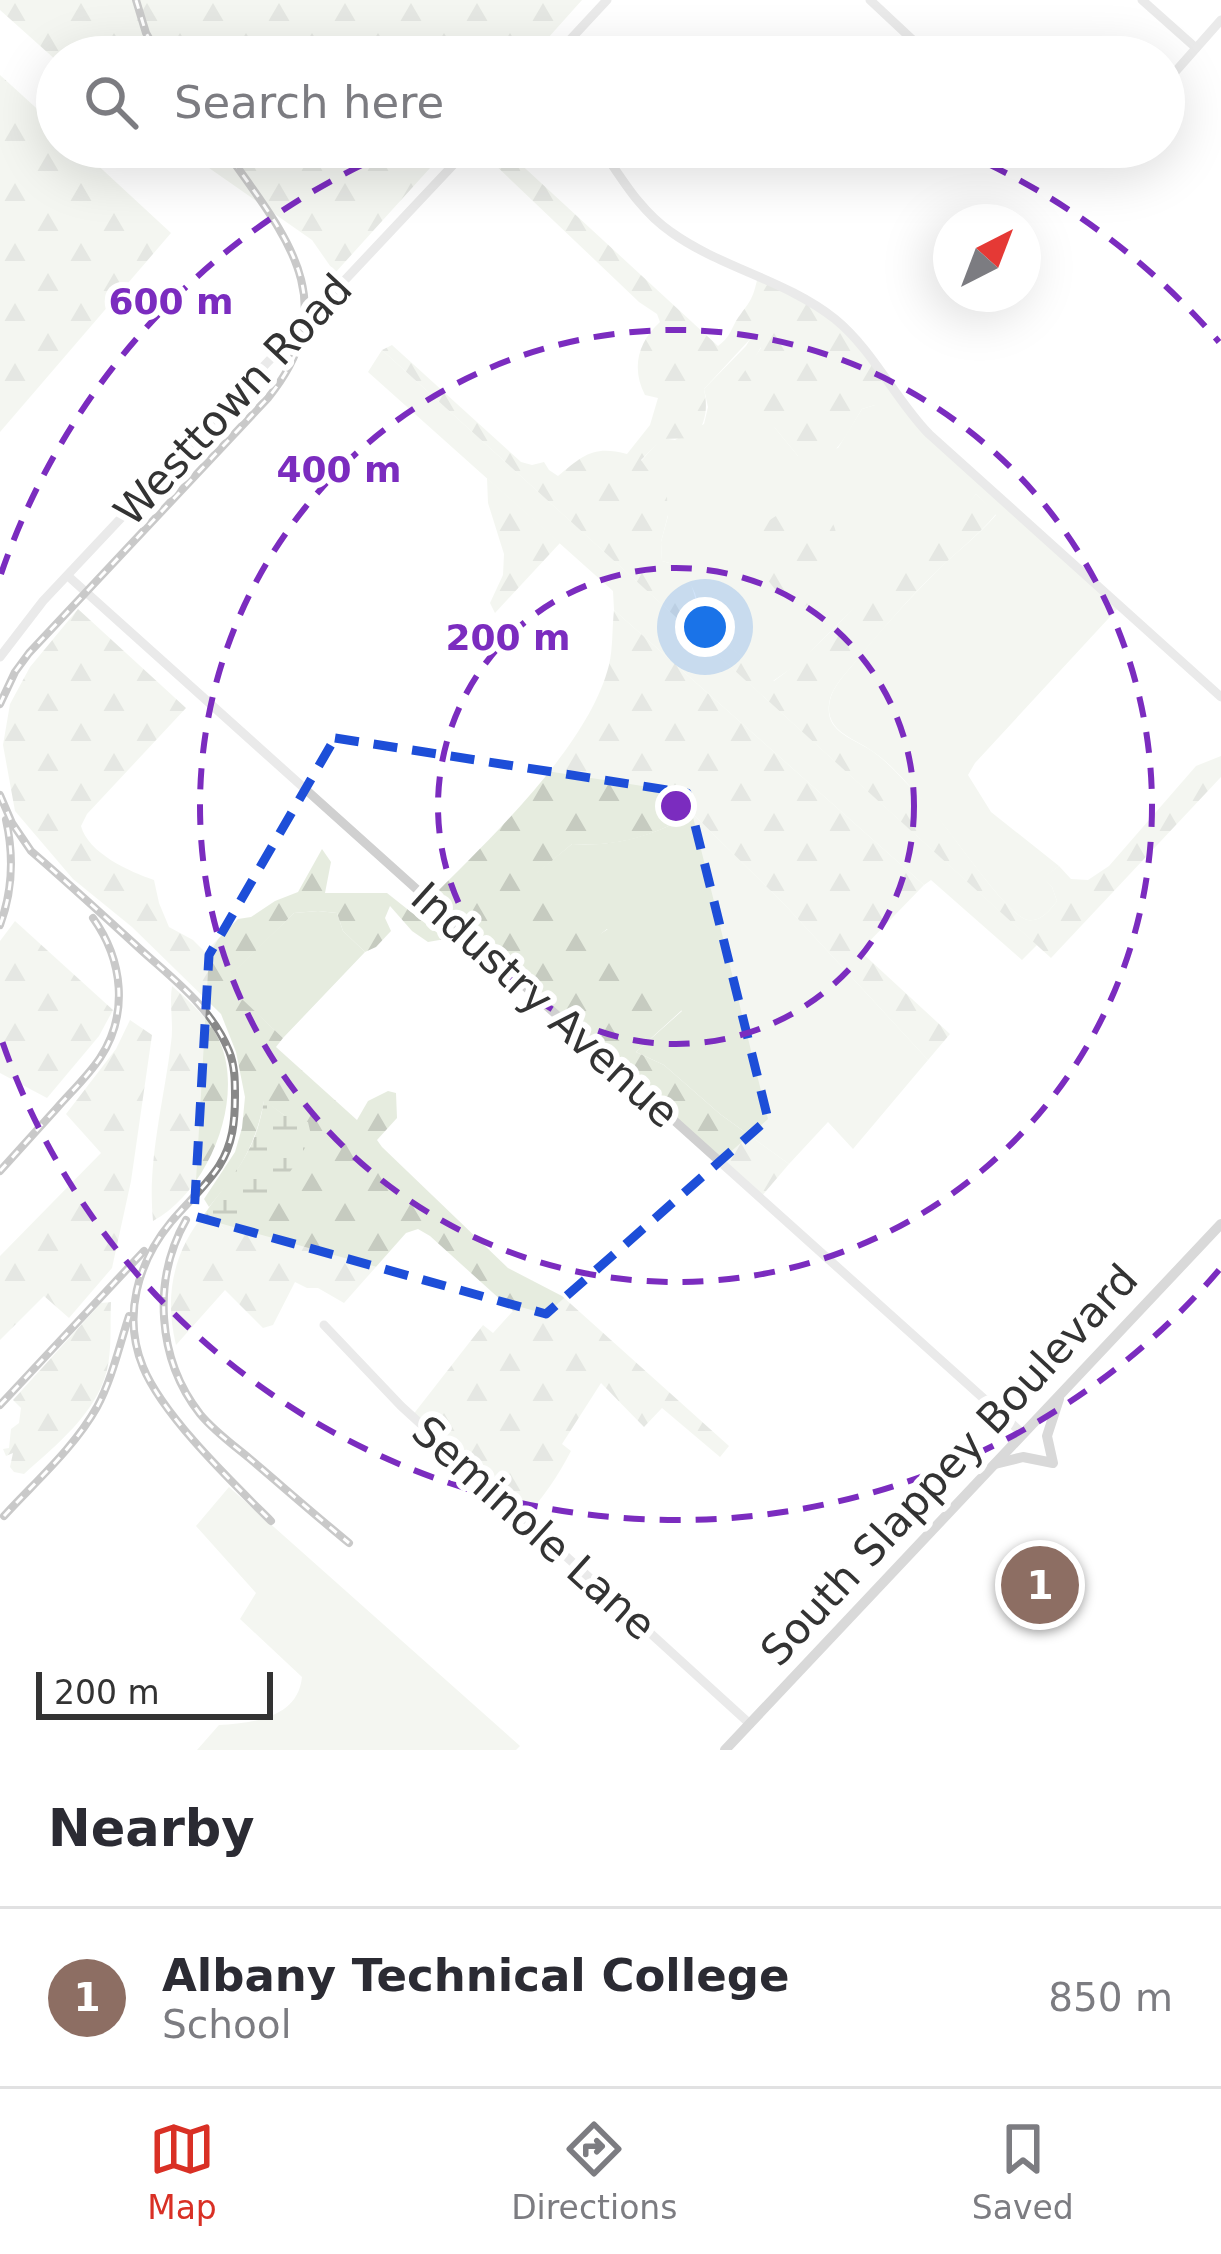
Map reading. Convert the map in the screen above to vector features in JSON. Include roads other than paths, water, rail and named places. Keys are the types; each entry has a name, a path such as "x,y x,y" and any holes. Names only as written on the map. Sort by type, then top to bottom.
{"main road":[{"name":"South Slappey Boulevard","path":"725,1750 1221,1224"},
{"path":"992,1466 1024,1457 1053,1463 1047,1436 1063,1391"}],"street":[{"path":"574,36 607,0"},
{"path":"870,0 909,36"},
{"path":"1142,0 1182,36"},
{"path":"1185,61 1221,20"},
{"path":"1185,38 1196,48"},
{"name":"Westtown Road","path":"0,657 68,575 450,168"},
{"path":"615,168 655,220 671,233 793,293 838,322 929,434 1221,697"},
{"name":"Industry Avenue","path":"68,575 1022,1433"},
{"name":"Seminole Lane","path":"324,1325 401,1406 750,1724"}],"railway":[{"path":"136,0 148,36"},
{"path":"0,704 29,653 268,398 291,362 303,329 304,297 297,267 284,237 238,168"},
{"path":"0,795 31,851 190,995 229,1051 235,1105 227,1149 214,1173 150,1254 137,1290 134,1328 143,1367 166,1406 271,1521"},
{"path":"0,925 11,873 6,820"},
{"path":"0,1171 90,1071 109,1041 119,987 111,951 93,918"},
{"path":"186,1220 175,1243 164,1293 168,1344 186,1392 217,1432 349,1543"},
{"path":"0,1405 144,1251"},
{"path":"4,1516 88,1422 107,1385 129,1316"}],"place":[{"name":"Albany Technical College","path":"1040,1585"}]}
